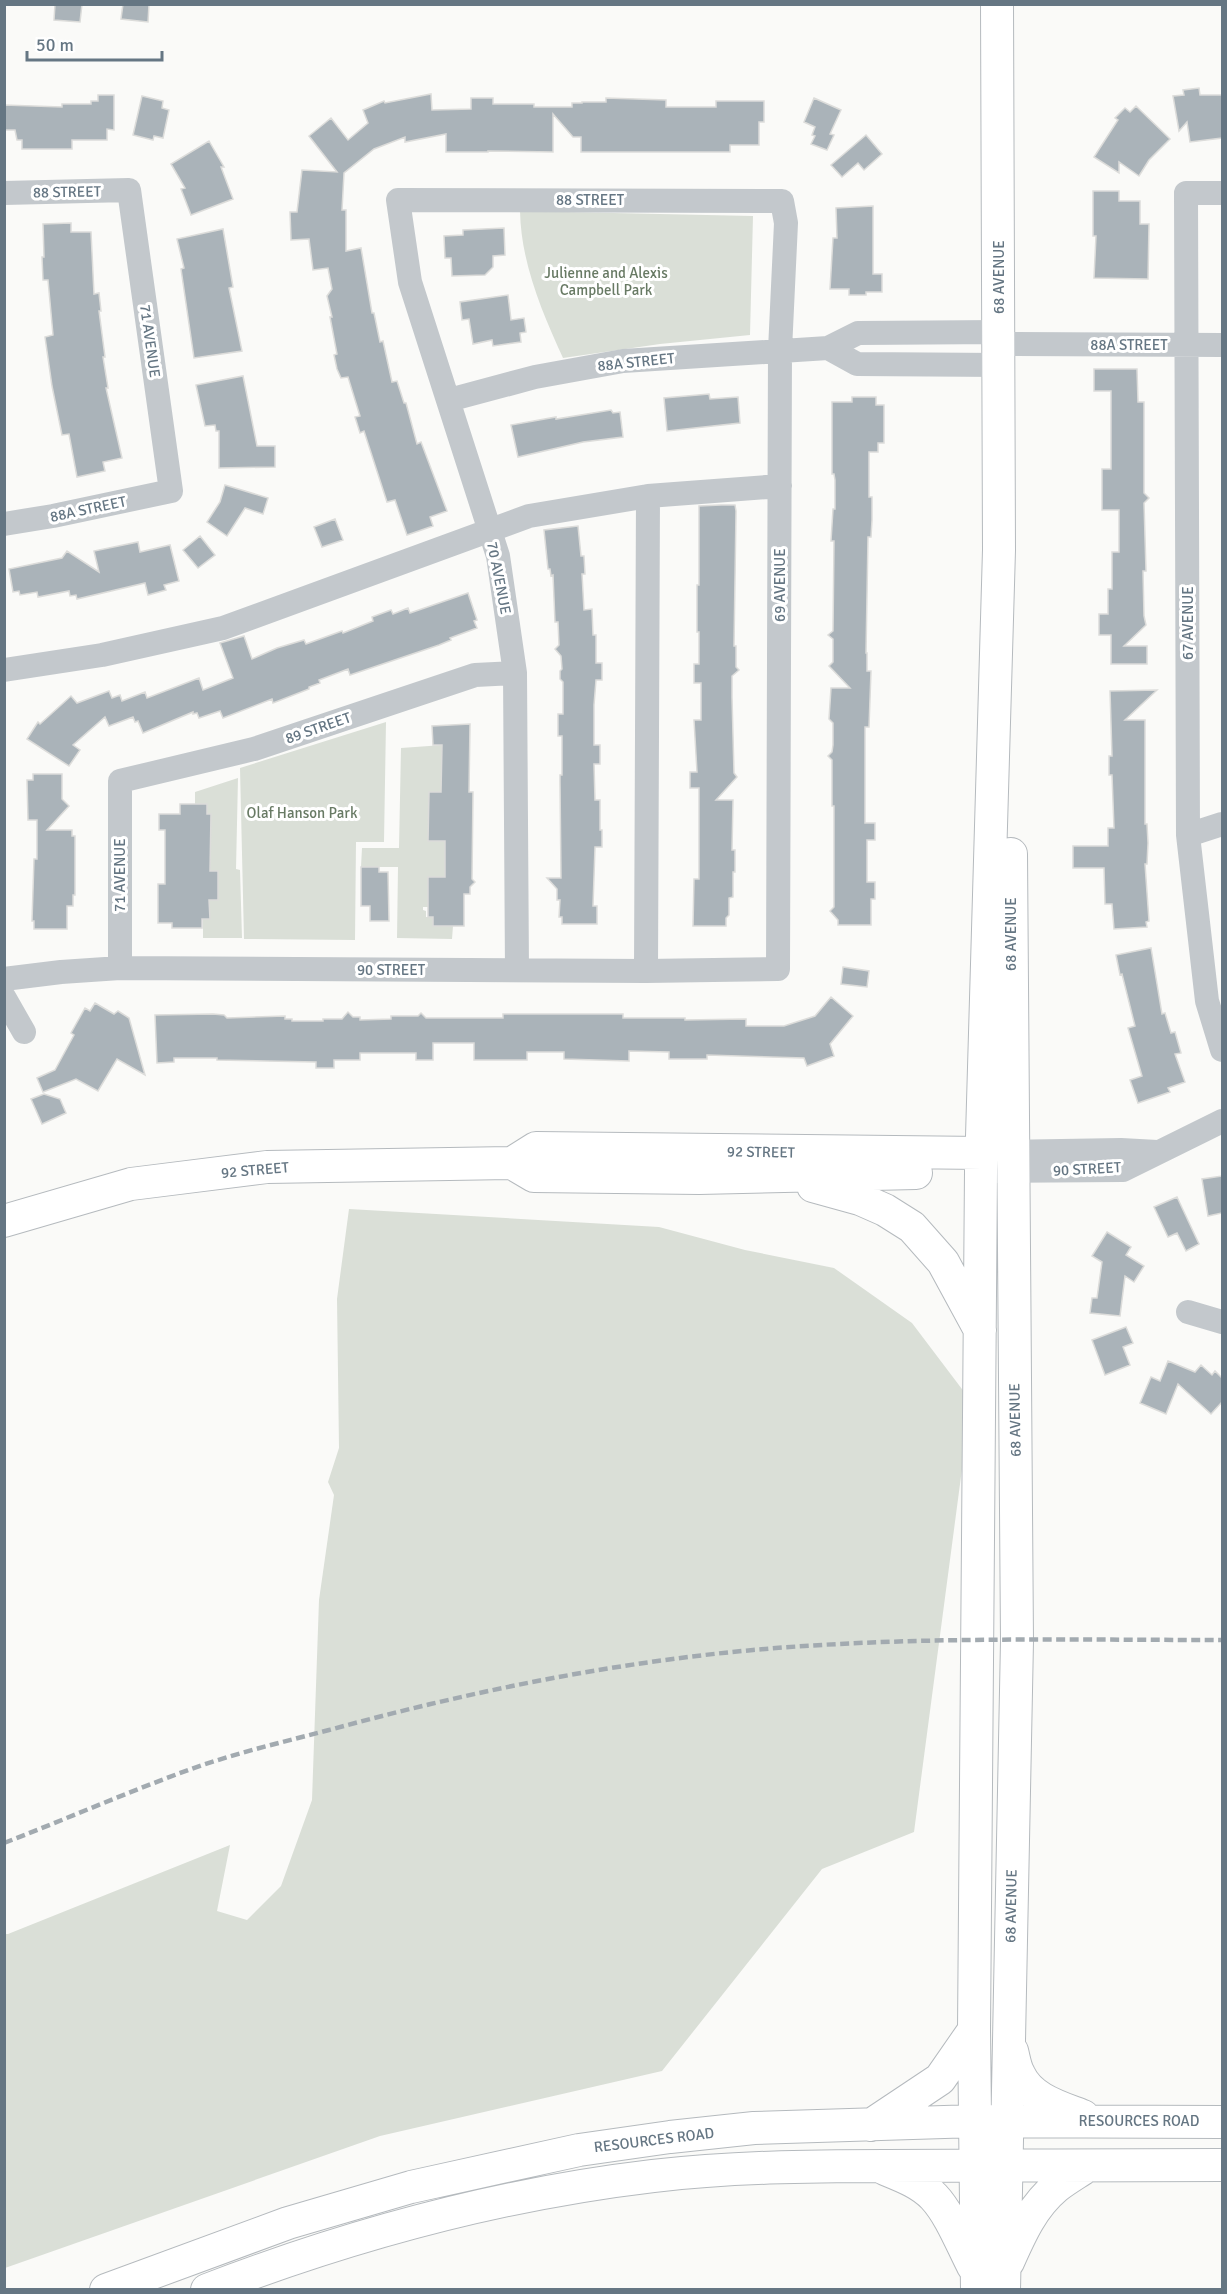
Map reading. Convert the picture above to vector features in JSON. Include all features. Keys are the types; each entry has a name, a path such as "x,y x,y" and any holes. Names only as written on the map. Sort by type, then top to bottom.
{"main road":[{"name":"68 AVENUE","path":"990,2281 991,2165 976,2121 974,2030 982,1161 999,550 997,4"},
{"name":"68 AVENUE","path":"991,2165 1007,2121 1017,1641 1011,843 999,550"},
{"name":"92 STREET","path":"4,1221 131,1184 267,1167 512,1163 536,1148 796,1152 982,1161"},
{"name":"92 STREET","path":"512,1163 534,1176 781,1178 982,1161"},
{"path":"781,1178 860,1199 885,1210 912,1227 944,1262 981,1333"},
{"path":"871,2125 940,2079 974,2030"},
{"path":"1008,2035 1019,2075 1034,2093 1057,2106 1095,2121"},
{"name":"RESOURCES ROAD","path":"106,2289 288,2223 411,2187 579,2150 754,2128 976,2121 1222,2122"},
{"path":"207,2289 255,2271 386,2229 475,2206 565,2188 654,2176 784,2167 1222,2165"},
{"path":"879,2166 910,2180 934,2198 990,2281 1026,2223 1045,2199 1056,2187 1088,2166"}],"street":[{"name":"88 STREET","path":"4,193 129,190"},
{"name":"71 AVENUE","path":"129,190 171,491"},
{"name":"67 AVENUE","path":"1222,193 1186,193 1188,835 1207,1001 1222,1050"},
{"name":"88 STREET","path":"398,200 782,201"},
{"name":"70 AVENUE","path":"398,200 410,282 498,556 515,673 516,970"},
{"name":"69 AVENUE","path":"778,969 780,350 786,223 782,201"},
{"name":"88A STREET","path":"448,400 535,377 623,361 828,348 858,333 1000,347"},
{"name":"88A STREET","path":"828,348 857,364 1000,347 1222,345"},
{"path":"4,670 102,655 223,628 529,516 648,496 780,486"},
{"name":"88A STREET","path":"4,524 171,491"},
{"path":"646,970 648,496"},
{"name":"89 STREET","path":"120,781 254,750 475,675 515,673"},
{"name":"71 AVENUE","path":"120,781 120,968"},
{"path":"1188,835 1222,824"},
{"name":"90 STREET","path":"4,979 120,968 778,969"},
{"path":"4,997 24,1032"},
{"name":"90 STREET","path":"1013,1161 1121,1150 1157,1152 1222,1121"},
{"name":"92 STREET","path":"982,1161 1013,1161"},
{"path":"1188,1312 1222,1322"}],"green space":[{"name":"Julienne and Alexis Campbell Park","path":"520,211 753,216 750,335 660,344 563,358 534,287 524,249"},
{"name":"Olaf Hanson Park","path":"386,722 384,842 356,842 355,940 244,939 240,768"},
{"path":"443,745 460,773 440,795 440,792 429,792 429,813 454,841 445,854 445,870 455,877 428,877 428,893 455,907 423,907 423,910 426,911 426,917 433,917 433,926 453,926 452,939 397,938 398,867 361,867 362,848 399,848 401,748"},
{"path":"238,778 236,869 240,870 242,938 203,938 203,900 218,899 218,871 210,871 211,815 195,804 195,792"},
{"path":"349,1209 659,1227 745,1250 834,1268 912,1323 971,1401 914,1832 822,1869 662,2071 380,2136 5,2268 4,1934 230,1845 217,1911 247,1920 281,1886 312,1800 319,1600 334,1495 328,1482 339,1448 337,1299"}],"building":[{"path":"55,4 82,4 80,22 54,20"},
{"path":"123,4 149,4 148,22 121,19"},
{"path":"1199,88 1200,95 1222,95 1222,138 1190,142 1187,122 1179,131 1173,96 1184,95 1183,90"},
{"path":"431,94 432,110 471,109 471,98 493,98 493,104 534,104 534,107 572,107 572,103 606,102 606,98 666,100 666,107 716,107 716,101 764,101 764,122 759,122 759,145 730,145 730,152 581,152 581,137 573,137 553,114 553,152 446,152 446,134 405,142 405,137 374,149 344,173 342,210 346,210 346,251 361,248 372,313 374,313 380,342 383,341 392,382 397,381 404,403 406,403 417,444 421,442 447,511 430,517 433,526 407,535 395,500 387,502 364,431 360,433 355,417 360,416 348,377 341,378 337,369 334,355 337,354 330,317 332,317 327,296 332,289 328,268 313,270 309,239 291,240 290,212 297,212 302,170 337,172 309,136 331,118 348,140 368,123 363,110 384,101 385,103"},
{"path":"98,95 114,95 114,130 107,129 107,140 72,140 72,149 22,149 22,140 17,140 15,130 4,130 4,105 62,107 62,104 91,104 91,101 98,101"},
{"path":"142,96 163,101 162,108 169,110 163,138 154,136 153,140 133,135"},
{"path":"814,98 841,110 830,134 834,135 827,150 811,144 815,136 812,135 815,127 804,122"},
{"path":"1136,106 1170,139 1149,160 1139,176 1119,162 1119,173 1094,157 1118,120 1115,118 1125,108 1130,112"},
{"path":"866,135 882,154 864,170 858,163 842,177 831,165"},
{"path":"209,141 224,167 221,167 233,199 191,215 181,189 185,188 171,164"},
{"path":"1093,191 1119,191 1119,201 1140,201 1140,224 1149,224 1148,279 1094,278 1096,236 1093,236"},
{"path":"873,206 873,274 882,274 882,292 849,295 849,289 830,289 833,238 837,238 836,208"},
{"path":"71,223 71,232 91,232 94,294 99,293 105,357 103,357 108,388 106,388 122,458 103,462 105,471 77,477 69,434 62,435 52,386 45,337 53,335 48,280 43,280 42,257 44,257 43,224"},
{"path":"504,228 505,255 493,256 493,267 485,275 452,276 451,258 445,258 444,236 463,235 463,230"},
{"path":"223,229 233,287 229,288 242,351 194,358 181,269 184,268 177,239"},
{"path":"508,295 511,320 524,318 526,332 520,333 521,342 493,346 492,340 473,344 469,319 462,320 460,302"},
{"path":"1094,369 1137,369 1138,402 1144,402 1144,493 1149,498 1144,503 1146,571 1143,571 1146,625 1124,646 1147,646 1147,664 1111,664 1111,635 1099,635 1099,614 1108,614 1108,589 1112,589 1112,552 1119,552 1119,510 1102,510 1102,469 1111,469 1111,391 1094,391"},
{"path":"243,376 257,446 275,446 275,467 219,468 219,431 216,431 215,425 205,426 196,385"},
{"path":"709,394 710,399 738,397 740,423 667,431 664,398"},
{"path":"852,397 876,397 876,405 884,405 884,443 878,443 878,452 869,452 869,497 872,497 872,520 871,537 868,537 866,653 867,671 871,671 869,727 865,727 865,823 875,823 875,840 867,840 867,882 875,882 875,899 871,899 871,925 838,925 838,920 830,911 834,907 834,806 832,806 832,760 828,756 832,752 833,745 833,723 829,719 831,688 850,688 829,666 833,662 833,639 828,635 833,631 834,541 831,541 833,509 835,509 835,480 832,474 832,402 852,402"},
{"path":"611,410 613,413 620,412 623,437 583,442 518,457 511,425"},
{"path":"225,485 268,498 263,514 245,508 227,536 207,522 220,502"},
{"path":"735,505 734,646 736,646 736,667 739,670 732,676 734,773 737,777 716,800 733,800 732,850 735,850 735,872 733,872 733,897 729,898 729,915 726,918 726,926 693,926 694,879 699,879 699,788 690,788 690,772 697,772 694,720 701,720 701,683 694,683 694,664 699,664 697,585 699,585 699,506"},
{"path":"335,519 343,540 322,547 314,527"},
{"path":"578,526 581,556 584,556 585,574 582,574 584,610 592,609 593,635 596,635 596,663 602,663 602,680 596,680 594,705 594,745 600,745 600,764 594,764 595,800 600,800 600,830 602,830 602,847 595,847 593,906 597,906 597,924 562,924 562,917 559,917 560,900 557,900 557,889 547,878 561,878 562,736 558,736 558,714 563,714 563,682 560,679 561,656 555,649 559,645 558,622 555,622 553,575 551,576 550,569 548,569 544,530"},
{"path":"200,536 215,555 198,568 183,550"},
{"path":"138,542 140,552 170,545 179,581 164,585 166,590 148,595 145,583 77,599 76,595 70,596 69,591 38,597 37,592 20,595 19,591 13,592 9,569 62,558 67,551 99,572 94,551"},
{"path":"468,593 477,620 474,621 477,628 450,638 451,640 439,645 350,675 348,669 319,680 320,683 309,689 273,703 272,699 223,718 220,711 199,718 197,713 193,714 193,712 143,733 138,721 135,722 133,717 109,726 105,717 73,745 80,750 69,766 27,739 38,722 40,724 71,696 77,703 109,691 112,698 120,695 122,701 145,692 147,698 199,678 203,690 233,678 220,643 244,636 252,659 304,640 306,644 342,631 343,633 373,621 372,617 391,610 393,614 408,608 410,613"},
{"path":"1157,690 1125,720 1145,720 1145,824 1147,824 1148,843 1147,864 1145,864 1149,921 1146,922 1147,927 1114,929 1112,904 1105,904 1104,868 1073,868 1073,846 1108,846 1108,828 1114,828 1112,775 1109,775 1109,756 1112,756 1110,691"},
{"path":"470,724 469,792 473,792 472,879 475,882 470,887 470,894 464,894 464,926 433,926 433,917 428,917 428,877 445,877 445,841 428,841 429,792 441,792 442,745 433,745 432,726"},
{"path":"33,774 62,774 62,799 69,806 47,830 72,830 72,836 75,836 75,895 73,895 73,906 67,906 67,929 34,929 34,921 32,921 34,859 37,859 37,820 28,820 27,780 33,780"},
{"path":"180,804 207,804 207,814 211,814 210,871 218,871 218,900 209,900 210,919 202,919 202,928 172,928 172,923 158,923 158,884 165,884 165,830 159,830 159,814 180,814"},
{"path":"361,867 379,867 379,872 388,872 389,921 370,921 370,906 361,906"},
{"path":"1151,948 1162,1014 1165,1013 1171,1033 1175,1032 1181,1053 1175,1054 1185,1082 1168,1088 1170,1092 1138,1103 1130,1080 1142,1076 1128,1028 1135,1026 1116,955"},
{"path":"843,967 869,971 867,987 841,984"},
{"path":"831,997 853,1016 830,1044 834,1056 807,1066 804,1058 707,1055 707,1059 669,1059 669,1052 629,1051 629,1061 564,1059 564,1052 527,1052 527,1060 474,1060 474,1043 433,1043 433,1060 416,1060 416,1053 360,1053 360,1060 334,1060 334,1068 316,1068 316,1062 217,1060 217,1058 174,1058 174,1062 157,1063 155,1015 213,1014 224,1015 227,1018 285,1016 285,1019 292,1019 292,1021 323,1021 323,1019 342,1019 348,1012 353,1017 360,1017 360,1020 391,1019 391,1016 418,1016 421,1013 426,1018 503,1018 503,1014 623,1014 623,1018 746,1019 746,1026 784,1026 815,1016"},
{"path":"95,1003 114,1014 118,1011 129,1018 145,1075 117,1059 98,1091 76,1079 43,1092 37,1078 55,1070 74,1035 71,1033 85,1008 90,1011"},
{"path":"44,1094 60,1099 66,1113 42,1124 31,1099"},
{"path":"1222,1176 1222,1213 1208,1216 1202,1179"},
{"path":"1177,1197 1199,1244 1186,1251 1177,1233 1168,1237 1154,1207"},
{"path":"1107,1232 1131,1247 1126,1255 1144,1266 1134,1282 1125,1276 1120,1316 1090,1313 1092,1298 1097,1298 1102,1262 1092,1256"},
{"path":"1126,1327 1133,1343 1123,1347 1130,1365 1105,1375 1092,1340"},
{"path":"1168,1361 1195,1372 1201,1365 1212,1375 1215,1371 1222,1378 1222,1402 1211,1414 1178,1384 1166,1414 1140,1403 1151,1377 1160,1381"}],"railway":[{"path":"4,1843 167,1778 242,1753 434,1703 593,1671 753,1650 870,1643 988,1640 1222,1640"}]}
